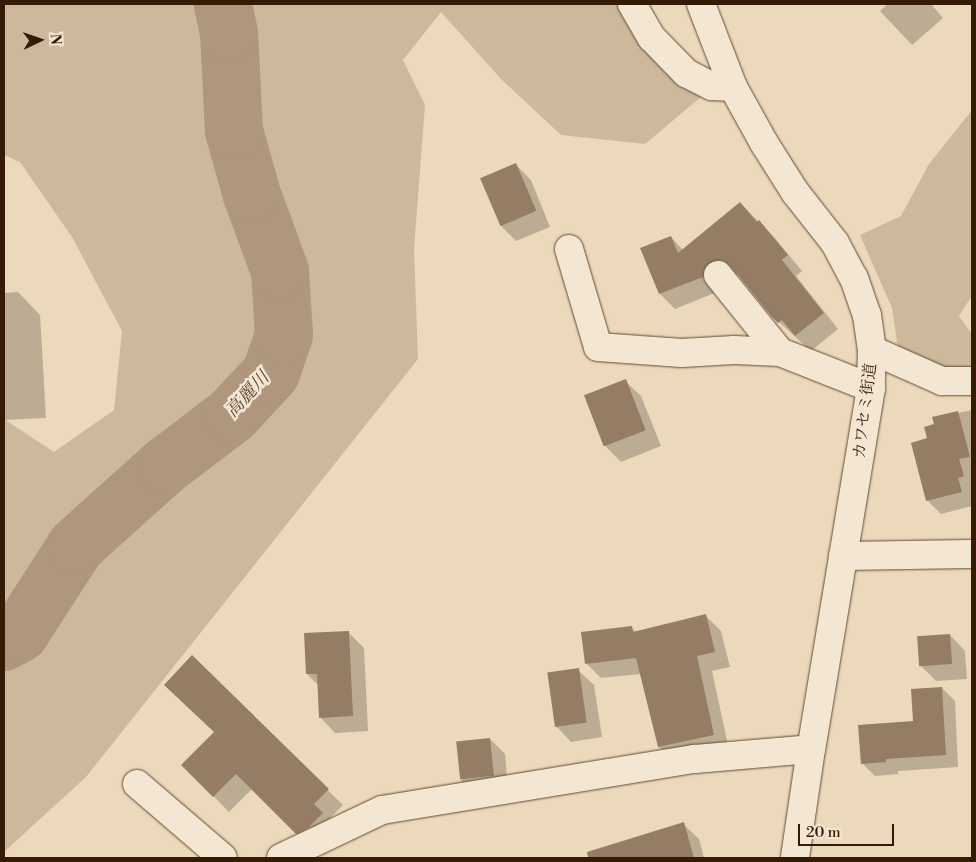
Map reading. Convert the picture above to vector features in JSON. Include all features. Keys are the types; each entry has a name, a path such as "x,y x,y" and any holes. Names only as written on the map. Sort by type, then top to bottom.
{"street":[{"path":"632,4 652,38 686,73 712,86 733,87"},
{"name":"カワセミ街道","path":"701,4 733,87 764,144 795,192 835,243 854,278 867,314 872,350 871,388 811,749 795,858"},
{"path":"569,249 598,347 682,353 734,350 780,352 871,388"},
{"path":"718,275 780,352"},
{"path":"872,350 942,381 972,380"},
{"path":"843,556 972,554"},
{"path":"281,858 382,810 695,759 811,749"},
{"path":"137,784 223,858"}],"shaded area":[{"path":"4,4 627,4 708,91 645,144 561,135 501,79 441,12 403,60 425,105 414,249 418,359 86,777 4,852 4,419 54,452 114,410 122,331 72,237 20,162 4,155"},
{"path":"972,110 972,296 959,316 972,334 972,366 970,372 942,369 898,349 892,308 860,235 901,216 929,164"}],"building":[{"path":"516,163 536,211 500,226 480,178"},
{"path":"740,202 757,222 759,220 788,255 782,260 824,313 795,336 782,320 778,323 771,316 730,265 723,260 709,263 704,269 703,277 659,294 640,248 671,236 678,253"},
{"path":"626,379 646,430 604,446 584,395"},
{"path":"958,411 970,457 959,459 964,476 958,478 962,492 926,501 911,443 927,438 924,427 934,424 932,417"},
{"path":"706,614 715,652 697,656 714,735 658,747 636,658 585,664 581,632 632,626 633,632"},
{"path":"349,631 353,716 319,718 317,674 306,674 304,633"},
{"path":"950,634 952,664 919,666 917,636"},
{"path":"192,655 329,789 314,804 323,813 309,827 296,834 236,774 213,797 181,765 214,732 164,685"},
{"path":"579,668 587,722 555,727 547,672"},
{"path":"942,687 946,755 886,759 886,762 861,764 858,725 913,721 911,689"},
{"path":"490,738 494,776 460,779 456,742"},
{"path":"684,822 694,858 588,858 587,852"}],"waterway":[{"name":"高麗川","path":"4,642 20,633 76,546 165,466 232,415 271,373 284,335 280,271 252,195 234,131 229,33 223,4"}]}
